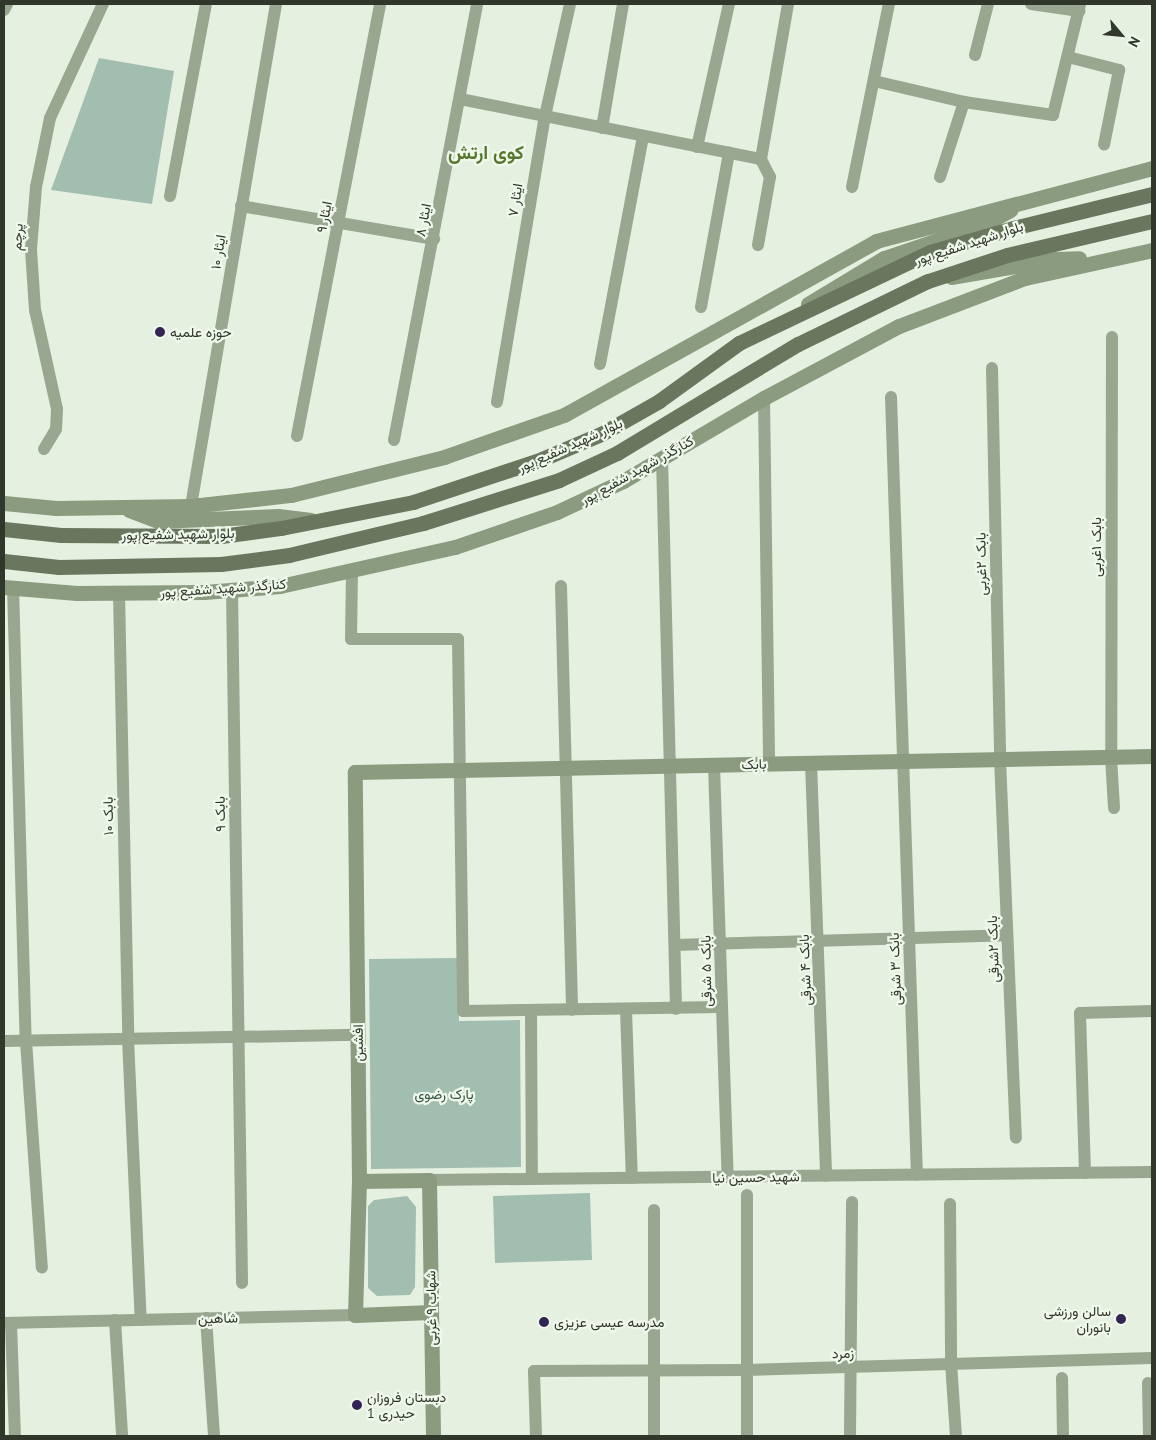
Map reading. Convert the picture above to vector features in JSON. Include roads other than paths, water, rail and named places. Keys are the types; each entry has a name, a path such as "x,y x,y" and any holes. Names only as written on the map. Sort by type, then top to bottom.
{"main road":[{"path":"1128,176 1152,157"},
{"path":"4,503 56,508 191,506 291,495 391,472 564,414 876,242 1031,199 1128,176 1152,168"},
{"name":"بلوار شهید شفیع پور","path":"4,530 61,535 221,536 320,521 413,502 542,459 601,434 658,401 739,343 930,252 1013,228 1152,194"},
{"path":"777,324 884,258 985,224 1031,199"},
{"name":"بلوار شهید شفیع پور","path":"4,561 59,567 221,564 289,555 423,523 559,480 618,453 798,344 928,281 1007,255 1152,221"},
{"name":"کنارگذر شهید شفیع پور","path":"8,587 119,593 232,590 280,586 455,547 557,512 662,458 764,398 899,326 1025,278 1152,250"},
{"path":"928,281 1056,259 1114,257"},
{"path":"122,507 158,521 278,516 320,521"},
{"name":"بابک","path":"355,772 1152,756"},
{"name":"افشین","path":"355,772 359,1181 355,1315"},
{"name":"شهید حسین نیا","path":"359,1181 429,1180"},
{"name":"شهاب ۹ غربی","path":"429,1180 433,1436"},
{"name":"شاهین","path":"355,1315 431,1312"}],"street":[{"path":"4,10 7,4"},
{"name":"پرچم","path":"44,449 56,429 57,409 35,310 30,249 36,187 50,118 103,4"},
{"path":"170,196 206,4"},
{"name":"ایثار ۱۰","path":"191,506 240,206 276,4"},
{"name":"ایثار ۹","path":"297,436 380,4"},
{"name":"ایثار ۸","path":"394,440 434,239 477,4"},
{"name":"ایثار ۷","path":"497,402 544,116 570,4"},
{"path":"602,128 623,4"},
{"path":"697,147 729,4"},
{"path":"758,245 770,176 761,159 788,4"},
{"path":"852,187 889,4"},
{"path":"975,55 988,4"},
{"path":"874,81 964,102 1053,115 1079,7 1031,4"},
{"path":"1068,57 1119,70 1104,146"},
{"path":"460,99 761,159"},
{"path":"940,177 964,102"},
{"path":"600,364 643,136"},
{"path":"701,307 730,153"},
{"path":"240,206 434,239"},
{"name":"بابک ۱غربی","path":"1112,338 1111,757 1114,808"},
{"name":"بابک ۲غربی","path":"992,368 1000,759"},
{"name":"بابک ۳ شرقی","path":"891,397 917,1175"},
{"path":"764,398 769,764"},
{"path":"662,458 676,1009"},
{"path":"352,570 351,639 458,639 463,1011 626,1010 721,1007"},
{"path":"561,586 572,1010"},
{"path":"8,587 26,1042 42,1267"},
{"name":"بابک ۹","path":"232,590 242,1283"},
{"name":"بابک ۱۰","path":"119,593 128,1039 141,1320"},
{"name":"بابک ۲شرقی","path":"1000,759 1016,1138"},
{"name":"بابک ۴ شرقی","path":"810,763 819,941 826,1176"},
{"name":"بابک ۵ شرقی","path":"714,765 728,1177"},
{"path":"675,945 1007,935"},
{"path":"626,1010 632,1178"},
{"path":"531,1011 532,1179"},
{"path":"1085,1173 1080,1013 1152,1011"},
{"path":"4,1041 358,1035"},
{"name":"شهید حسین نیا","path":"429,1180 1152,1172"},
{"path":"747,1195 745,1370 747,1436"},
{"path":"850,1436 852,1202"},
{"path":"950,1204 951,1363 956,1436"},
{"path":"654,1210 652,1371 654,1436"},
{"name":"شاهین","path":"8,1323 355,1315"},
{"path":"206,1318 214,1436"},
{"path":"115,1320 122,1436"},
{"path":"8,1323 15,1436"},
{"name":"زمرد","path":"536,1436 534,1371 850,1368 951,1363 1152,1358"},
{"path":"1062,1378 1063,1436"},
{"path":"1148,1383 1149,1436"}],"place":[{"name":"حوزه علمیه","path":"160,332"},
{"name":"سالن ورزشی بانوران","path":"1121,1319"},
{"name":"مدرسه عیسی عزیزی","path":"544,1322"},
{"name":"دبستان فروزان حیدری 1","path":"357,1405"}],"district":[{"name":"کوی ارتش","path":"486,153"}],"park label":[{"name":"پارک رضوی","path":"444,1094"}]}
